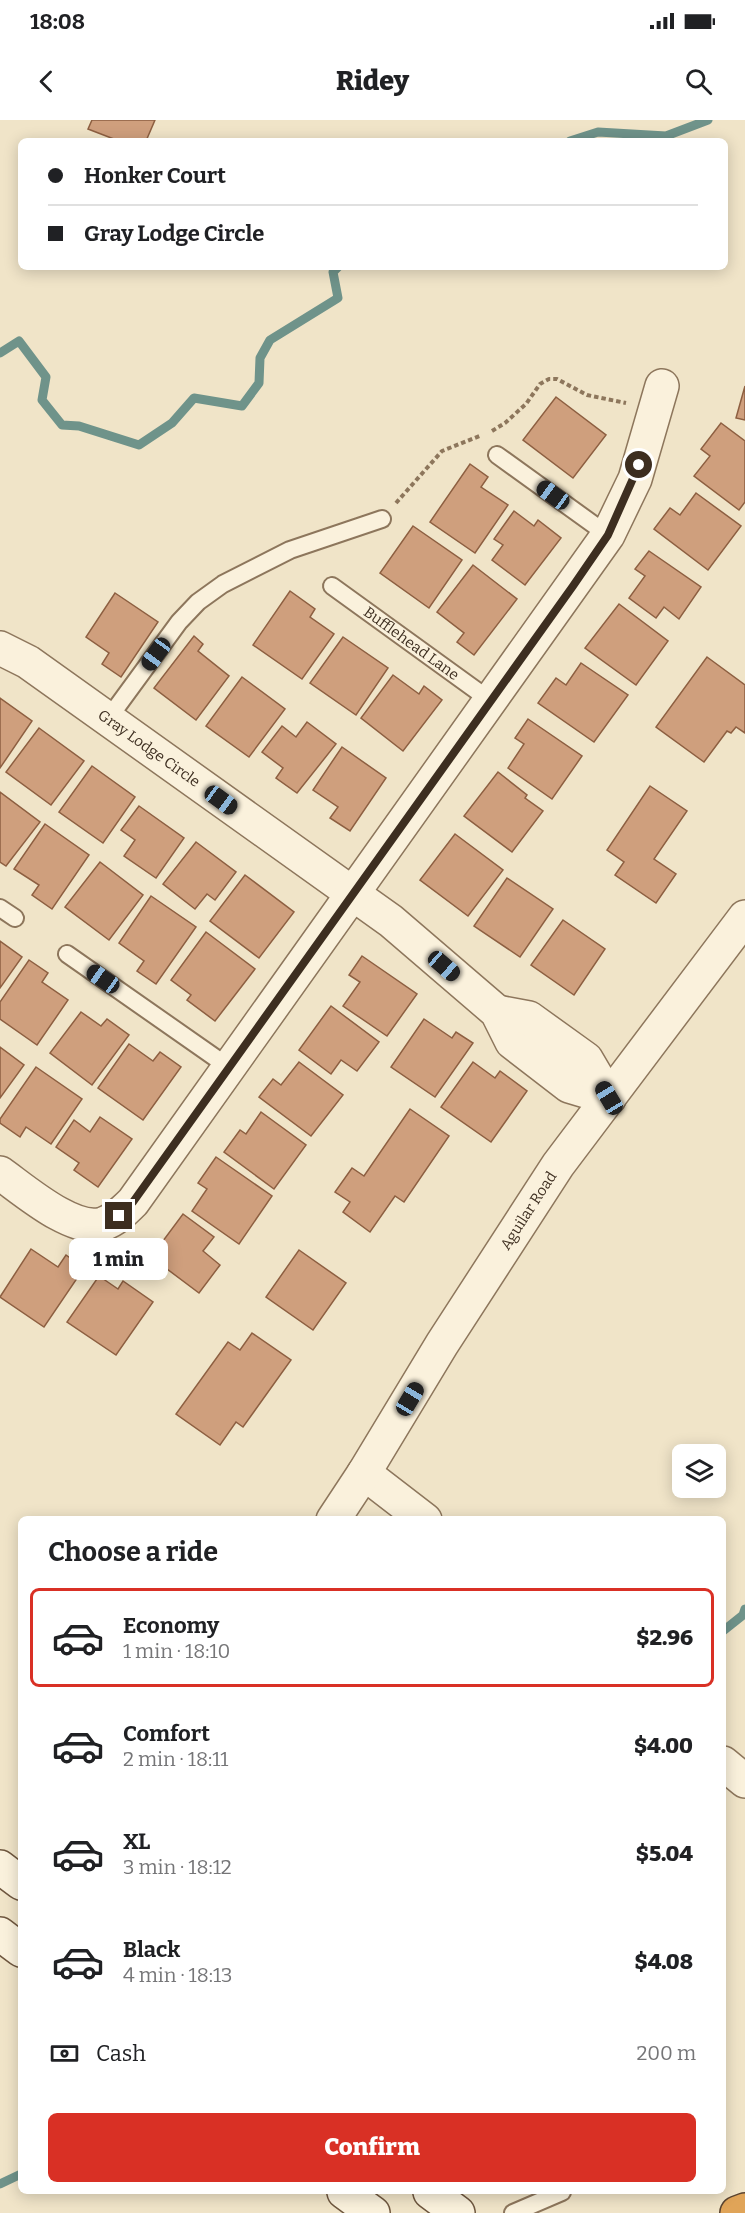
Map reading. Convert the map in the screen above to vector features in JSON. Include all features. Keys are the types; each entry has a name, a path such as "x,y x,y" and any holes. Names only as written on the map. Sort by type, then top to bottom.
{"highway":[{"path":"737,2213 745,2210"}],"street":[{"path":"0,1173 59,1215 82,1224 101,1225 119,1216 133,1202 608,535 635,479 659,398"},
{"name":"Gray Lodge Circle","path":"0,648 28,662 391,921 497,1012 512,1042 569,1086 609,1098"},
{"name":"Aguilar Road","path":"336,1516 442,1344 558,1165 745,917"},
{"path":"364,1473 420,1516"},
{"path":"726,1765 745,1781"},
{"path":"0,1867 18,1881"},
{"path":"347,2194 373,2213"},
{"path":"433,2194 458,2213"}],"lane":[{"path":"497,455 608,535"},
{"path":"108,719 179,622 198,602 223,584 290,550 382,519"},
{"name":"Bufflehead Lane","path":"332,586 491,701"},
{"path":"0,908 15,918"},
{"path":"67,954 230,1068"},
{"path":"513,2213 557,2194"}],"path":[{"path":"382,519 442,451 485,434 505,423 526,404 540,384 549,379 557,380 587,396 659,398"}],"building":[{"path":"92,120 155,120 147,138 111,138 88,129"},
{"path":"745,386 745,420 736,418"},
{"path":"556,397 606,435 573,478 523,440"},
{"path":"721,423 745,441 745,502 739,510 694,476 710,456 701,449"},
{"path":"470,464 488,477 481,487 508,505 475,553 430,522"},
{"path":"696,493 741,526 708,570 654,529 670,508 680,515"},
{"path":"514,511 534,526 538,520 561,538 525,585 492,560 503,545 494,539"},
{"path":"413,526 462,560 429,608 380,573"},
{"path":"649,551 701,587 679,619 664,607 656,618 629,598 645,576 635,569"},
{"path":"473,565 517,599 474,655 457,642 464,633 437,612"},
{"path":"290,591 315,609 310,617 334,634 302,679 253,645"},
{"path":"115,593 158,622 121,677 102,664 109,653 86,637"},
{"path":"619,604 668,641 636,685 585,648"},
{"path":"194,636 203,644 198,651 229,676 196,720 154,688"},
{"path":"343,637 388,668 356,715 310,683"},
{"path":"707,657 745,685 745,733 736,727 731,733 727,731 704,762 656,727"},
{"path":"581,663 628,695 594,742 538,703 556,678 566,685"},
{"path":"393,675 419,694 424,686 442,700 403,751 361,718"},
{"path":"242,677 285,709 249,757 206,726"},
{"path":"0,698 32,721 0,768"},
{"path":"528,719 582,756 552,799 508,768 524,744 515,738"},
{"path":"307,722 336,744 297,793 276,778 283,768 262,752 282,726 296,737"},
{"path":"39,728 84,761 51,805 6,772"},
{"path":"342,747 386,778 350,831 330,818 338,807 313,790"},
{"path":"92,766 135,797 103,843 59,812"},
{"path":"498,772 527,795 525,798 543,811 512,852 464,816"},
{"path":"650,786 687,811 654,859 676,874 656,903 615,875 624,862 607,850"},
{"path":"0,792 40,822 6,866 0,862"},
{"path":"139,806 184,838 156,878 124,856 135,840 121,830"},
{"path":"45,824 89,855 52,909 32,895 39,885 14,869"},
{"path":"455,834 503,870 468,916 420,880"},
{"path":"196,842 236,872 215,900 207,894 195,909 163,884"},
{"path":"100,862 143,895 109,940 65,907"},
{"path":"245,875 294,912 259,958 210,921"},
{"path":"507,878 553,909 520,957 474,926"},
{"path":"151,896 196,927 156,984 137,971 144,961 119,943"},
{"path":"563,920 605,949 574,995 531,965"},
{"path":"206,932 255,969 215,1021 187,1000 191,995 171,980"},
{"path":"0,941 22,957 0,988"},
{"path":"362,956 417,994 387,1036 343,1006 360,982 349,975"},
{"path":"29,960 48,973 42,982 68,1000 37,1045 0,1019 0,1002"},
{"path":"331,1006 379,1042 357,1071 341,1060 331,1074 299,1050"},
{"path":"81,1012 101,1026 107,1019 129,1035 92,1085 50,1053"},
{"path":"424,1019 452,1038 456,1032 473,1043 435,1097 391,1067"},
{"path":"129,1044 153,1061 160,1052 181,1067 143,1120 98,1088"},
{"path":"0,1047 24,1065 0,1098"},
{"path":"299,1062 343,1095 311,1136 259,1097 273,1079 281,1085"},
{"path":"473,1062 495,1078 500,1071 527,1091 491,1142 441,1107"},
{"path":"36,1067 82,1099 51,1144 26,1127 20,1137 0,1123 0,1119"},
{"path":"410,1109 449,1136 404,1202 395,1196 370,1232 343,1212 350,1202 335,1192 352,1168 364,1176"},
{"path":"261,1112 306,1145 274,1189 224,1152 240,1130 246,1134"},
{"path":"100,1117 132,1139 98,1187 74,1170 79,1163 56,1147 74,1120 90,1132"},
{"path":"216,1157 272,1196 239,1244 192,1211 207,1189 198,1183"},
{"path":"183,1214 214,1237 203,1251 220,1265 199,1293 151,1257"},
{"path":"31,1249 58,1267 66,1255 84,1268 44,1327 0,1297"},
{"path":"299,1250 346,1283 313,1330 266,1297"},
{"path":"99,1276 118,1289 123,1281 153,1302 116,1355 67,1322"},
{"path":"252,1333 291,1360 243,1427 236,1422 220,1445 176,1414 228,1342 240,1350"}],"waterway":[{"path":"579,138 598,132 666,136 708,120"},
{"path":"0,353 19,341 46,377 42,400 62,425 79,426 139,445 172,423 194,398 242,406 259,383 260,358 270,340 338,298 333,272 335,270"},
{"path":"726,1629 743,1615 745,1609"},
{"path":"0,2184 18,2175"}],"route":[{"path":"119,1216 133,1202 573,586 608,535 635,479 639,465"}]}
